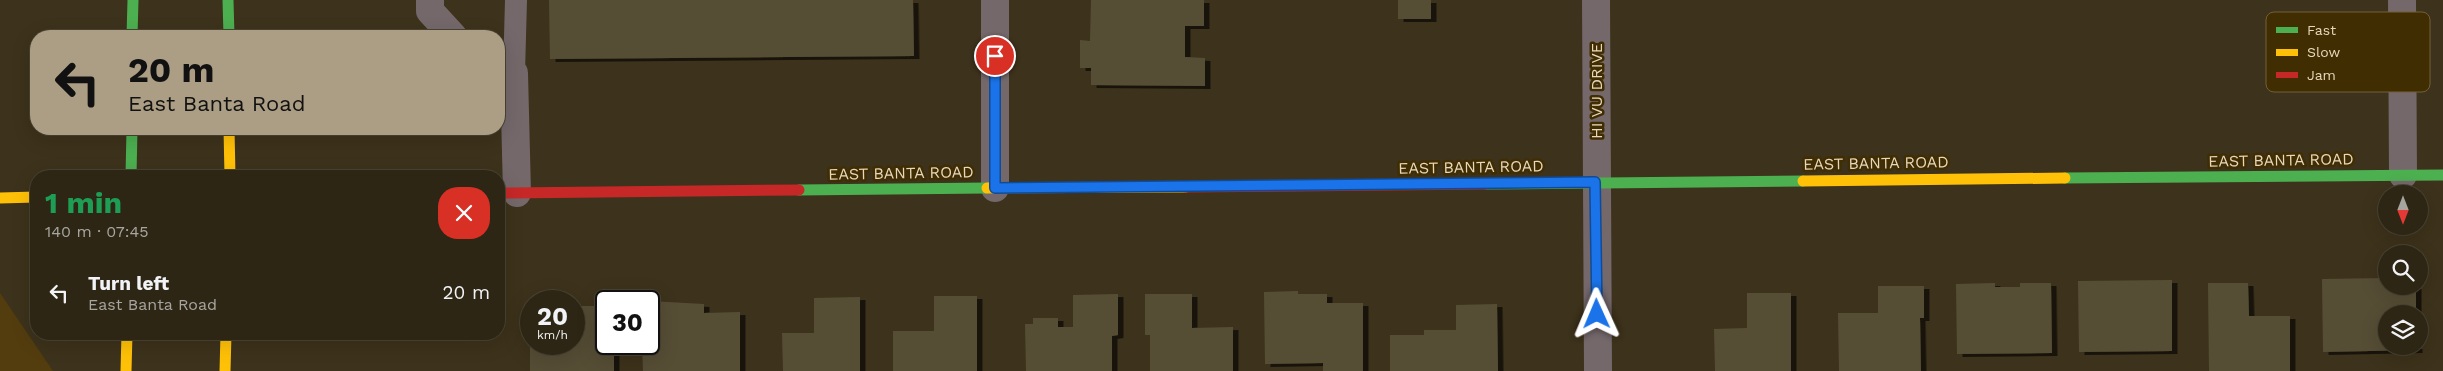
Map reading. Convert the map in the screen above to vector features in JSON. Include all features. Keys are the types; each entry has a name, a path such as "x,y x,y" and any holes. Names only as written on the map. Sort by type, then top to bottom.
{"street":[{"path":"132,30 133,0"},
{"path":"228,0 229,30"},
{"path":"430,0 430,11 447,30"},
{"path":"994,0 995,188"},
{"name":"HI VU DRIVE","path":"1596,0 1595,182 1598,371"},
{"path":"506,68 508,193"},
{"path":"2403,92 2403,175"},
{"path":"131,170 132,135"},
{"path":"230,135 230,170"},
{"name":"EAST BANTA ROAD","path":"508,193 2443,175"},
{"path":"0,198 30,198"},
{"path":"126,371 127,340"},
{"path":"225,371 226,340"}],"lane":[{"path":"506,68 516,0"}],"shaded area":[{"path":"0,293 30,337 30,340 32,340 53,371 0,371"}],"building":[{"path":"549,0 913,0 914,56 550,59"},
{"path":"1091,0 1204,0 1204,26 1185,26 1185,57 1205,58 1205,86 1091,85 1091,68 1080,68 1080,40 1090,41"},
{"path":"1398,0 1431,0 1431,19 1398,19"},
{"path":"2378,278 2378,295 2416,295 2416,305 2378,305 2378,351 2323,352 2322,279"},
{"path":"2172,280 2172,351 2079,352 2078,281"},
{"path":"1995,283 1995,287 2020,287 2020,283 2051,283 2052,353 1957,354 1956,284"},
{"path":"2208,283 2248,283 2249,316 2290,316 2290,371 2209,371"},
{"path":"1878,286 1924,286 1924,318 1920,318 1921,371 1839,371 1838,313 1878,313"},
{"path":"1298,291 1298,294 1327,294 1327,303 1363,303 1363,371 1323,371 1323,363 1265,364 1264,292"},
{"path":"1747,293 1791,293 1791,371 1715,371 1714,329 1747,328"},
{"path":"1118,294 1118,335 1112,336 1112,371 1026,371 1025,324 1033,324 1033,318 1058,318 1058,327 1073,327 1073,295"},
{"path":"1145,294 1192,294 1192,328 1233,327 1233,371 1150,371 1150,335 1145,335"},
{"path":"934,296 977,296 977,371 893,371 893,331 934,331"},
{"path":"860,297 860,371 783,371 782,333 814,333 814,298"},
{"path":"660,302 704,304 704,313 740,312 740,371 643,371 642,355 660,355"},
{"path":"1497,304 1498,371 1390,371 1390,335 1424,335 1424,330 1456,330 1456,305"},
{"path":"585,306 595,306 595,355 614,355 614,371 530,371 530,355 585,355"}],"traffic: fast":[{"path":"132,30 133,0"},
{"path":"228,0 229,30"},
{"path":"131,170 132,135"},
{"path":"2065,178 2443,175"},
{"path":"1487,184 1803,181"},
{"path":"799,190 987,188"}],"traffic: slow":[{"path":"229,135 230,170"},
{"path":"1803,181 2065,178"},
{"path":"987,188 1186,187"},
{"path":"0,198 30,197"},
{"path":"126,371 127,340"},
{"path":"225,371 226,340"}],"traffic: jam":[{"path":"1186,187 1487,184"},
{"path":"505,193 799,190"}],"route":[{"path":"995,56 995,188 1595,182 1597,314"}]}
